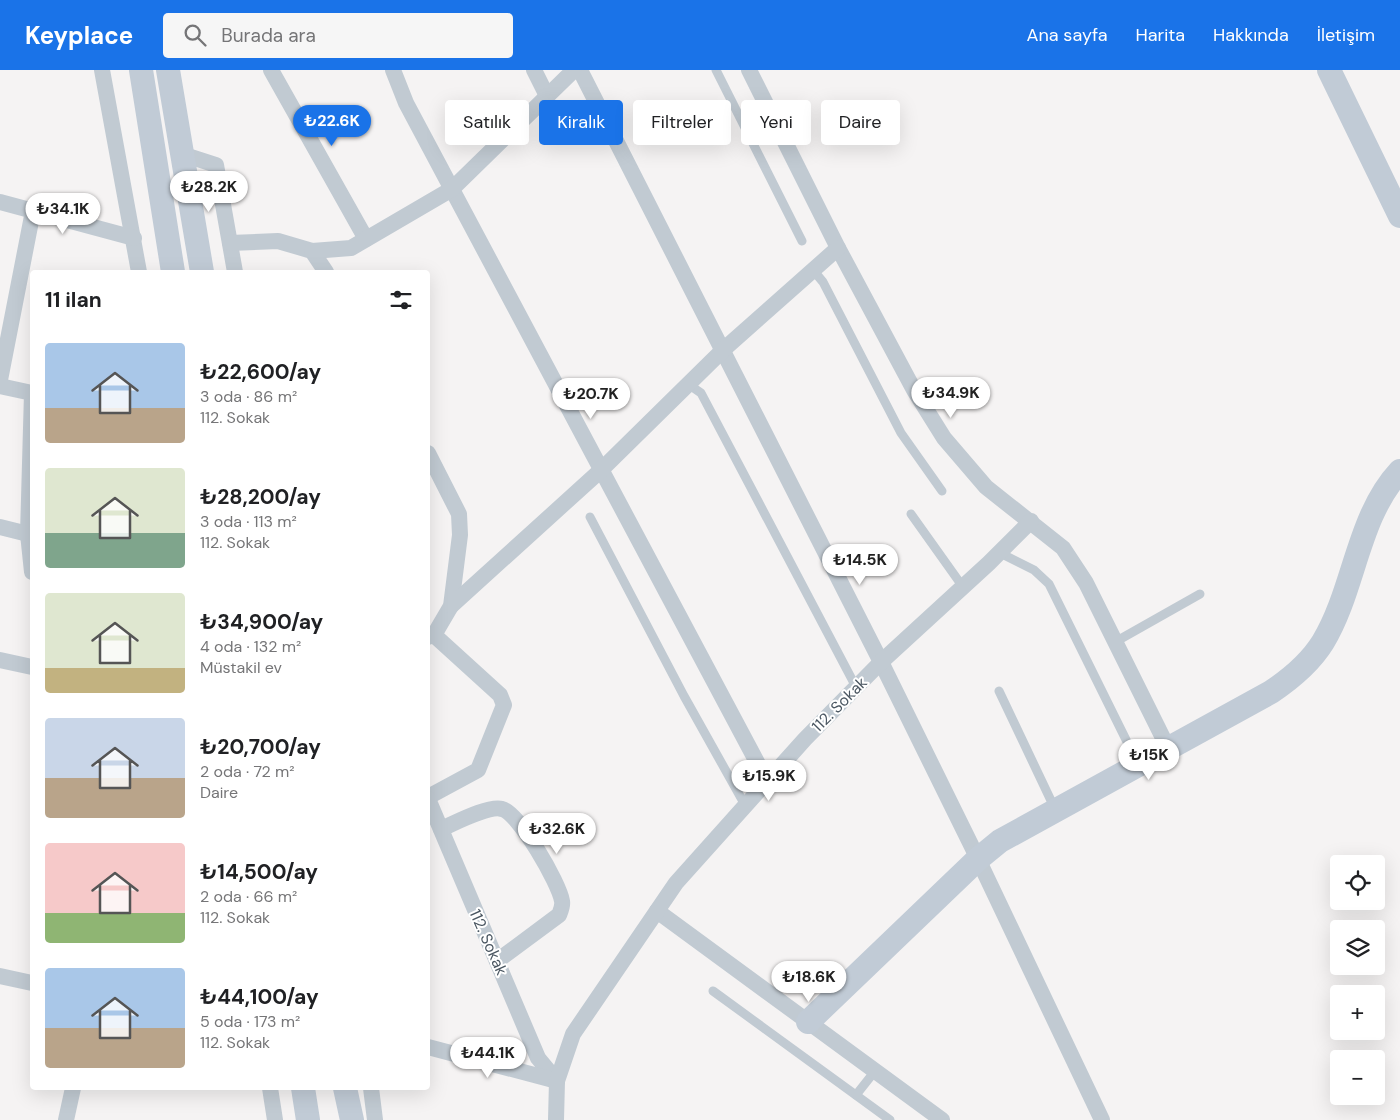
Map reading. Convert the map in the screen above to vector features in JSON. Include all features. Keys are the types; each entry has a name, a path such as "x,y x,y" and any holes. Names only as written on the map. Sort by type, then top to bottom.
{"street":[{"path":"102,70 139,270"},
{"path":"141,70 173,270"},
{"path":"168,70 202,270"},
{"path":"271,70 366,239"},
{"path":"392,70 406,103 600,471 767,781"},
{"path":"534,70 548,96"},
{"path":"230,244 278,241 312,251 351,248 452,189 574,70"},
{"path":"580,70 881,662 978,859 1102,1120"},
{"path":"749,70 838,248 914,390 944,438 986,486 1063,548 1086,583 1168,748"},
{"path":"1329,70 1400,216"},
{"path":"182,154 216,166 234,270"},
{"path":"0,202 134,238"},
{"path":"0,380 33,211"},
{"path":"430,797 478,770 487,752 504,704 500,694 431,636 451,606 600,471 723,350 838,248"},
{"path":"312,251 325,270"},
{"path":"0,386 30,393"},
{"path":"430,457 459,514 460,535 451,606"},
{"path":"30,464 28,534 30,553"},
{"path":"808,1022 978,859 1000,841 1271,692 1295,675 1310,661 1334,622 1365,535 1391,481 1400,471"},
{"name":"112. Sokak","path":"556,1120 556,1081 574,1034 676,883 767,781 856,687 1000,553 1031,521"},
{"path":"0,527 28,534"},
{"path":"0,660 30,667"},
{"name":"112. Sokak","path":"430,803 538,1058 556,1081"},
{"path":"441,829 494,808 507,810 513,815 532,841 562,900 559,915 497,961"},
{"path":"657,911 942,1120"},
{"path":"0,976 30,983"},
{"path":"430,1047 556,1081"},
{"path":"66,1120 73,1090"},
{"path":"270,1090 275,1120"},
{"path":"303,1090 308,1120"},
{"path":"345,1090 352,1120"},
{"path":"371,1090 375,1120"}],"lane":[{"path":"716,70 802,241"},
{"path":"813,270 824,282 901,433 942,491"},
{"path":"688,384 701,393 856,687"},
{"path":"911,514 964,587"},
{"path":"590,516 684,696 745,805"},
{"path":"1000,553 1034,570 1049,584 1138,765"},
{"path":"1115,642 1200,594"},
{"path":"999,691 1056,810"},
{"path":"713,991 890,1120"},
{"path":"856,1095 875,1071"}]}
